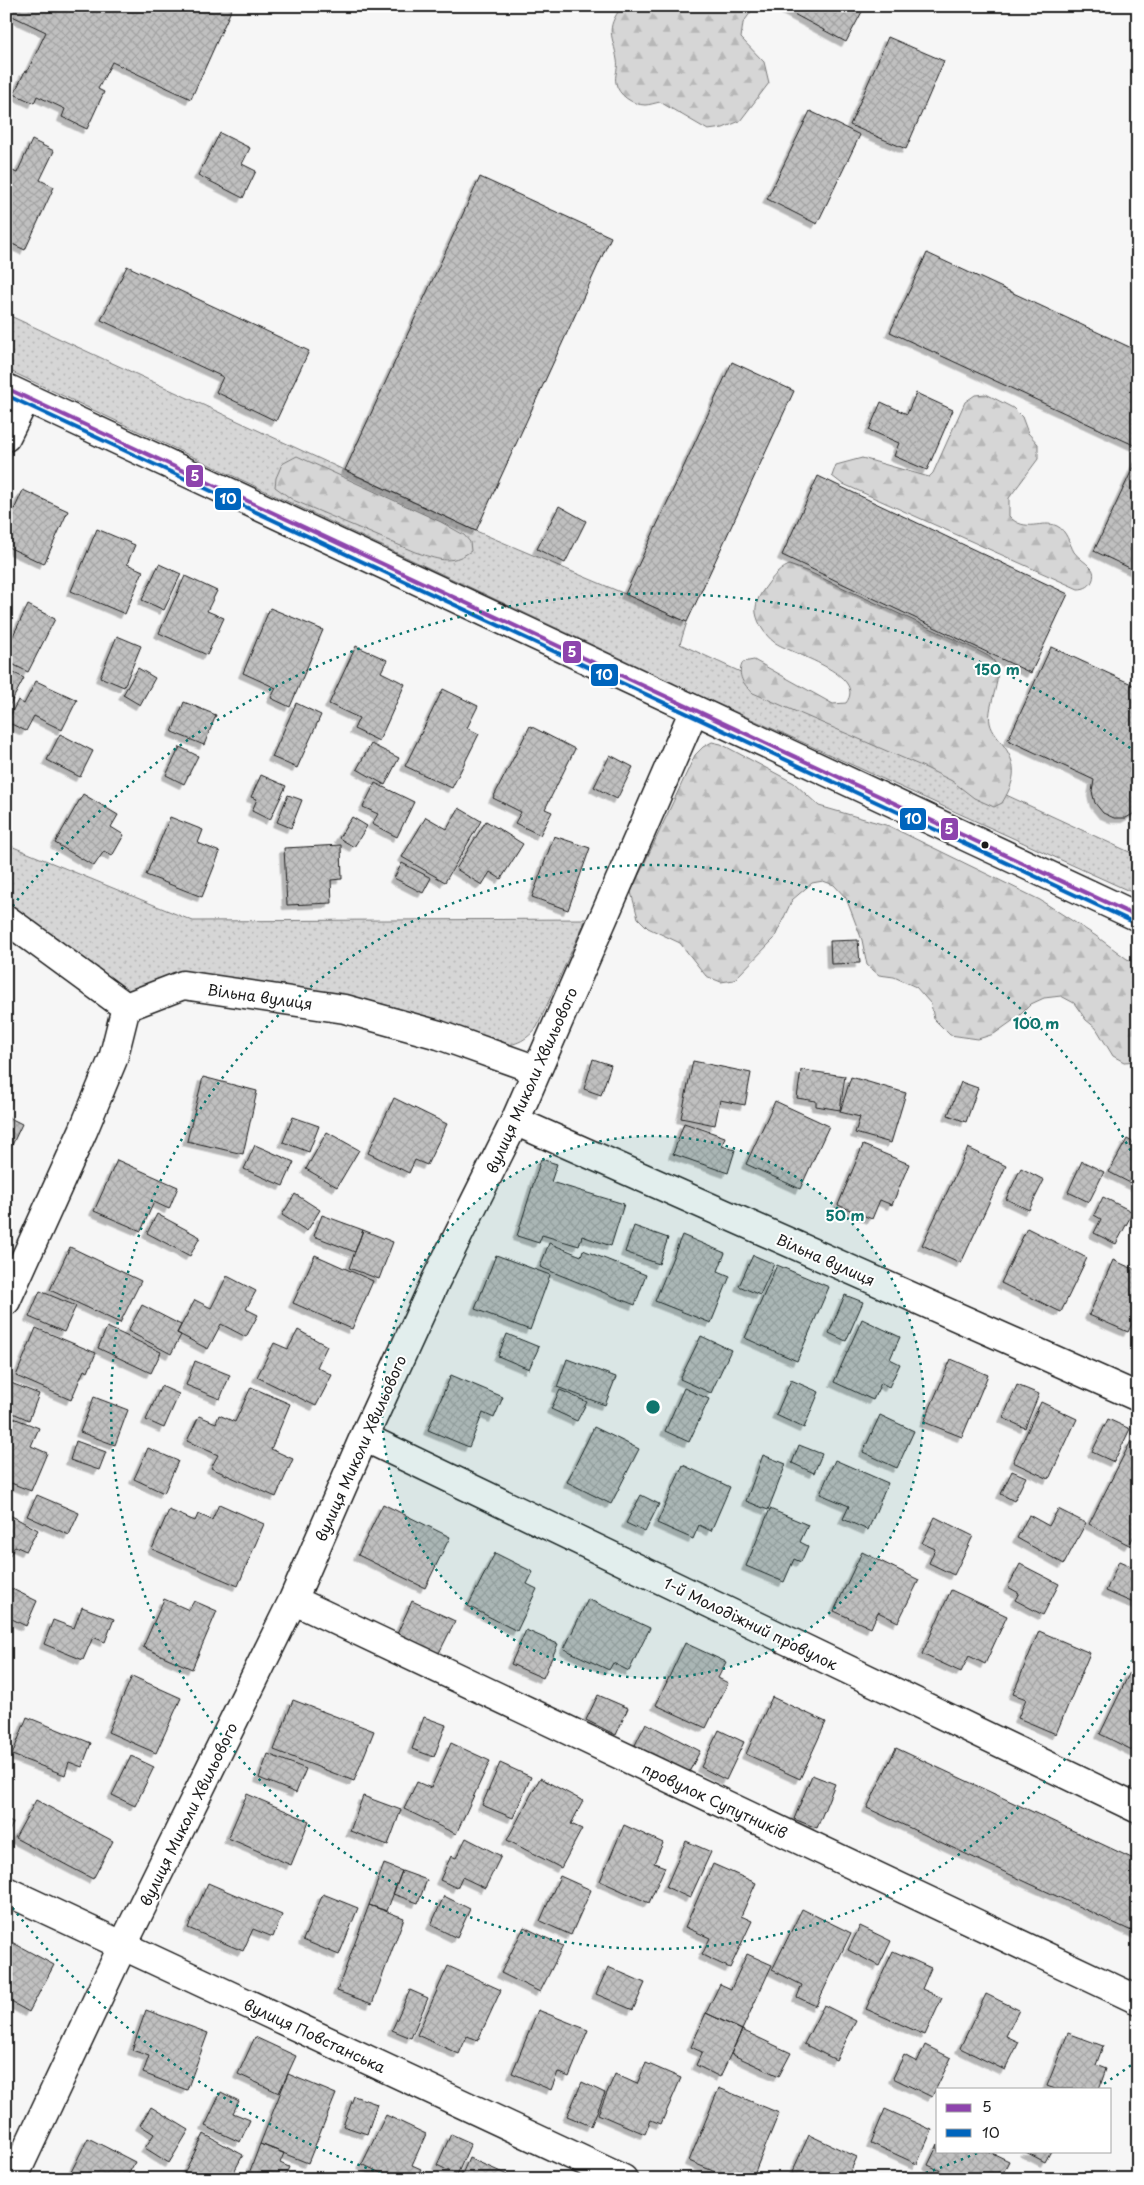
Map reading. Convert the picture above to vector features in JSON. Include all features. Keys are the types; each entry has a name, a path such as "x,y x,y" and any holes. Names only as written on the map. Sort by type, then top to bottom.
{"street":[{"path":"6,437 16,393 1138,918"},
{"name":"вулиця Миколи Хвильового","path":"13,2179 124,1945 293,1600 364,1437 436,1280 515,1122 694,710"},
{"path":"6,919 126,1007 113,1059 83,1131 6,1301"},
{"name":"Вільна вулиця","path":"126,1007 183,985 335,1007 439,1035 537,1070"},
{"name":"Вільна вулиця","path":"515,1122 1138,1397"},
{"name":"1-й Молодіжний провулок","path":"364,1437 1138,1809"},
{"name":"провулок Супутників","path":"293,1600 1138,2000"},
{"name":"вулиця Повстанська","path":"6,1891 623,2179"}],"green space":[{"path":"622,6 755,6 743,23 741,38 764,62 769,83 740,121 723,128 708,130 660,102 640,105 631,101 617,87 617,63 611,33 613,21"},
{"path":"6,314 476,531 687,622 680,644 1138,856 1138,895 703,697 6,369"},
{"path":"986,394 1013,408 1022,417 1028,433 1038,444 1038,459 1009,498 1009,516 1021,524 1051,524 1060,528 1074,552 1093,570 1093,579 1087,587 1078,589 841,483 832,476 836,465 862,458 929,477 933,473 965,402 975,395"},
{"path":"297,456 441,522 464,535 470,542 471,551 450,560 430,557 293,500 275,487 276,478 282,464"},
{"path":"789,565 809,572 975,649 992,659 996,665 997,681 991,707 990,723 1009,754 1013,768 1012,782 1002,803 994,807 974,798 952,781 926,768 753,693 747,687 742,679 741,667 743,662 754,660 833,704 846,703 850,693 846,683 837,674 825,666 774,642 760,625 756,610 759,597 780,570"},
{"path":"712,742 721,744 794,783 819,806 889,826 1040,900 1096,936 1127,959 1138,963 1138,1061 1124,1062 1113,1056 1096,1028 1086,1020 1074,1003 1061,996 1044,998 1031,1004 1018,1017 994,1034 978,1039 950,1035 934,1019 931,1004 916,987 894,977 879,975 867,965 862,940 846,898 834,885 823,881 812,883 792,900 774,939 734,980 721,982 706,976 680,943 648,928 638,918 631,892 695,755"},
{"path":"6,844 193,921 586,919 537,1027 527,1037 516,1043 505,1045 493,1044 444,1028 129,991 116,986 6,909"}],"building":[{"path":"6,6 233,6 191,99 112,62 98,89 104,92 87,129 62,117 65,109 37,96 34,103 14,94 46,32 6,13"},
{"path":"779,6 865,6 846,42"},
{"path":"888,37 944,61 906,149 850,125"},
{"path":"810,111 860,135 817,224 767,199"},
{"path":"220,133 250,148 242,164 256,171 243,198 198,175"},
{"path":"32,140 54,151 40,180 54,187 25,250 6,241 6,168 17,173"},
{"path":"480,177 611,237 476,531 345,470"},
{"path":"927,253 1138,351 1138,447 890,332"},
{"path":"127,266 309,351 276,421 216,392 223,377 101,320"},
{"path":"732,362 794,391 687,622 625,594"},
{"path":"916,393 953,410 927,470 894,456 899,443 869,430 881,402 907,414"},
{"path":"1138,457 1138,572 1094,551"},
{"path":"818,476 1068,594 1031,673 782,555"},
{"path":"23,490 68,511 44,564 6,546 6,519 9,521"},
{"path":"559,506 586,521 565,563 537,549"},
{"path":"97,529 135,545 127,564 143,571 125,614 71,591"},
{"path":"159,564 181,574 164,610 142,600"},
{"path":"185,576 217,591 207,611 224,618 207,655 159,633"},
{"path":"28,605 55,619 28,672 6,661 6,650"},
{"path":"270,608 323,630 290,707 271,698 276,688 243,673"},
{"path":"117,636 141,646 124,687 100,677"},
{"path":"356,646 387,660 381,672 405,684 379,741 354,729 359,718 329,704"},
{"path":"1051,647 1138,687 1138,811 1126,818 1114,818 1103,813 1095,803 1092,792 1094,780 1008,740"},
{"path":"138,668 155,678 140,705 123,695"},
{"path":"6,669 24,678 6,712"},
{"path":"36,681 77,700 62,730 34,716 26,731 7,722 18,700 24,704"},
{"path":"443,689 478,706 467,728 479,734 452,788 405,766"},
{"path":"184,702 216,715 204,745 172,732"},
{"path":"296,703 321,715 297,768 272,757"},
{"path":"530,726 575,749 545,809 552,812 540,835 515,823 521,812 493,798"},
{"path":"60,734 93,751 80,777 47,760"},
{"path":"371,744 399,758 385,785 357,769"},
{"path":"180,747 198,756 184,784 166,775"},
{"path":"610,755 633,767 617,799 594,787"},
{"path":"261,775 286,786 270,820 252,811 257,799 251,797"},
{"path":"375,783 414,802 397,837 372,824 378,814 363,807"},
{"path":"83,794 118,815 111,827 124,835 112,856 104,851 94,866 55,843"},
{"path":"288,795 302,800 291,828 277,822"},
{"path":"459,808 481,821 445,882 402,857 426,817 447,829"},
{"path":"170,817 203,830 198,843 220,852 202,897 146,875"},
{"path":"352,817 367,826 354,847 339,838"},
{"path":"486,821 523,844 501,879 490,872 482,885 456,869"},
{"path":"554,836 590,848 568,910 532,897"},
{"path":"341,845 342,879 331,880 332,903 287,905 284,848"},
{"path":"402,863 431,878 423,893 394,878"},
{"path":"858,940 860,963 831,964 830,941"},
{"path":"593,1059 611,1065 601,1095 584,1089"},
{"path":"693,1061 751,1073 745,1105 720,1100 715,1125 681,1118"},
{"path":"801,1070 845,1076 840,1110 816,1106 816,1101 797,1098"},
{"path":"203,1077 257,1091 243,1154 187,1141"},
{"path":"851,1077 906,1093 891,1143 855,1133 860,1117 840,1112"},
{"path":"961,1082 978,1088 966,1122 948,1115"},
{"path":"394,1098 447,1124 427,1165 415,1160 409,1173 368,1153"},
{"path":"775,1101 829,1126 800,1189 746,1164"},
{"path":"6,1116 22,1124 6,1158"},
{"path":"293,1117 319,1126 309,1152 283,1142"},
{"path":"684,1123 725,1137 722,1146 735,1150 728,1173 673,1154"},
{"path":"327,1132 359,1150 337,1187 306,1169"},
{"path":"1127,1139 1138,1145 1138,1187 1109,1172"},
{"path":"255,1145 294,1162 283,1186 244,1169"},
{"path":"863,1145 909,1164 892,1205 880,1200 872,1219 838,1205"},
{"path":"968,1148 1006,1166 961,1263 922,1245"},
{"path":"541,1159 557,1164 551,1182 624,1204 611,1246 582,1236 579,1246 542,1235 539,1243 517,1236"},
{"path":"117,1160 178,1187 169,1209 154,1202 141,1231 94,1211"},
{"path":"1082,1161 1104,1172 1089,1202 1068,1192"},
{"path":"1021,1168 1044,1180 1029,1210 1006,1199"},
{"path":"295,1194 320,1210 307,1231 282,1215"},
{"path":"1103,1197 1133,1212 1116,1244 1094,1233 1101,1219 1094,1215"},
{"path":"157,1214 200,1237 190,1256 147,1233"},
{"path":"322,1215 363,1230 355,1252 314,1236"},
{"path":"634,1226 668,1238 659,1264 625,1252"},
{"path":"1027,1228 1087,1258 1061,1312 1001,1283"},
{"path":"363,1230 393,1242 379,1279 349,1268"},
{"path":"682,1235 725,1253 718,1271 730,1276 711,1323 655,1301"},
{"path":"549,1243 581,1256 583,1250 646,1275 635,1305 540,1267"},
{"path":"70,1247 141,1281 120,1323 50,1290"},
{"path":"315,1255 373,1281 352,1329 293,1303"},
{"path":"496,1255 550,1275 530,1330 475,1309"},
{"path":"753,1255 774,1264 760,1295 739,1286"},
{"path":"1113,1260 1138,1271 1138,1312 1128,1332 1089,1315"},
{"path":"777,1265 829,1287 797,1361 745,1338"},
{"path":"227,1276 256,1291 246,1309 258,1315 246,1337 221,1324 208,1349 177,1333 195,1300 211,1308"},
{"path":"40,1291 76,1306 64,1332 29,1317"},
{"path":"845,1295 863,1302 846,1341 829,1333"},
{"path":"142,1305 181,1325 177,1333 181,1335 171,1354 128,1331"},
{"path":"862,1319 900,1337 890,1359 900,1364 889,1387 881,1383 873,1400 834,1382"},
{"path":"107,1327 161,1352 151,1373 98,1348"},
{"path":"36,1328 96,1353 88,1372 84,1370 71,1400 16,1376"},
{"path":"298,1330 327,1346 317,1367 332,1375 316,1406 257,1377 274,1343 288,1349"},
{"path":"507,1334 539,1347 529,1369 498,1356"},
{"path":"701,1336 731,1350 711,1393 680,1379"},
{"path":"567,1359 616,1377 605,1405 557,1387"},
{"path":"951,1359 988,1375 962,1437 924,1422"},
{"path":"195,1361 230,1375 220,1399 186,1385"},
{"path":"451,1375 503,1397 494,1418 483,1413 469,1447 428,1430"},
{"path":"791,1380 819,1392 804,1428 776,1415"},
{"path":"6,1381 39,1394 29,1420 6,1410"},
{"path":"1017,1385 1039,1394 1025,1428 1003,1418"},
{"path":"161,1386 179,1394 164,1428 146,1420"},
{"path":"251,1387 290,1404 271,1449 293,1459 276,1497 211,1468 218,1455 187,1441 199,1416 216,1423 219,1415 235,1422"},
{"path":"684,1388 709,1399 689,1442 665,1431"},
{"path":"560,1390 587,1402 577,1421 551,1409"},
{"path":"94,1397 128,1410 115,1445 80,1432"},
{"path":"1041,1402 1077,1419 1049,1479 1013,1462"},
{"path":"6,1415 39,1428 31,1446 47,1453 31,1491 6,1481"},
{"path":"880,1415 914,1431 897,1468 863,1452"},
{"path":"1108,1419 1130,1429 1114,1462 1092,1452"},
{"path":"594,1427 639,1449 611,1504 567,1482"},
{"path":"76,1441 106,1452 99,1470 70,1460"},
{"path":"1131,1441 1138,1445 1138,1529 1129,1545 1089,1524"},
{"path":"799,1445 822,1454 814,1473 792,1463"},
{"path":"148,1448 178,1461 164,1493 134,1479"},
{"path":"763,1455 786,1464 768,1510 746,1501"},
{"path":"835,1460 888,1483 868,1530 843,1519 849,1506 820,1494"},
{"path":"683,1465 730,1487 711,1531 699,1525 693,1539 657,1523"},
{"path":"1012,1471 1026,1477 1014,1501 1001,1494"},
{"path":"37,1495 79,1513 69,1535 27,1516"},
{"path":"641,1495 659,1504 645,1532 626,1523"},
{"path":"219,1504 264,1524 238,1586 152,1549 169,1510 195,1521 198,1514 212,1520"},
{"path":"383,1504 450,1537 425,1588 358,1555"},
{"path":"770,1509 808,1525 800,1542 808,1546 801,1562 794,1559 784,1582 746,1566"},
{"path":"1058,1509 1086,1523 1064,1564 1017,1538 1029,1515 1049,1526"},
{"path":"6,1513 38,1530 26,1551 15,1546 6,1562"},
{"path":"935,1517 973,1536 954,1575 929,1563 935,1549 922,1543"},
{"path":"862,1552 919,1580 898,1622 878,1612 871,1628 834,1611"},
{"path":"495,1553 533,1572 527,1584 537,1589 517,1631 468,1606"},
{"path":"1119,1561 1138,1569 1138,1605 1106,1591"},
{"path":"1020,1564 1059,1584 1043,1615 1015,1600 1019,1593 1008,1587"},
{"path":"6,1586 37,1601 26,1626 6,1616"},
{"path":"951,1590 1007,1616 985,1664 969,1656 961,1672 922,1654"},
{"path":"164,1599 189,1610 194,1601 217,1611 192,1669 143,1647"},
{"path":"588,1599 650,1628 629,1671 613,1663 609,1670 564,1649"},
{"path":"412,1601 455,1621 439,1653 397,1634"},
{"path":"82,1607 114,1619 105,1642 93,1637 83,1660 44,1644 53,1620 74,1628"},
{"path":"526,1630 558,1644 543,1678 511,1664"},
{"path":"1039,1631 1090,1653 1056,1734 1018,1718 1026,1699 1013,1694"},
{"path":"685,1643 726,1662 718,1678 728,1683 706,1728 656,1705"},
{"path":"1130,1672 1138,1676 1138,1753 1100,1734"},
{"path":"132,1676 181,1698 156,1753 108,1732"},
{"path":"598,1695 628,1708 616,1735 586,1720"},
{"path":"772,1697 826,1722 800,1779 746,1754"},
{"path":"293,1700 374,1731 354,1781 274,1750"},
{"path":"27,1717 91,1743 82,1767 69,1762 65,1775 12,1755"},
{"path":"424,1717 446,1725 434,1757 412,1749"},
{"path":"646,1723 700,1751 688,1774 634,1747"},
{"path":"719,1730 744,1742 726,1780 701,1767"},
{"path":"451,1743 490,1761 456,1834 404,1809 417,1782 431,1788"},
{"path":"896,1748 1138,1861 1138,1934 867,1808"},
{"path":"268,1754 306,1769 296,1793 259,1778"},
{"path":"131,1756 154,1767 135,1806 112,1795"},
{"path":"500,1763 531,1777 513,1818 482,1805"},
{"path":"812,1775 835,1784 817,1828 794,1819"},
{"path":"540,1778 583,1801 571,1824 582,1829 561,1868 507,1840"},
{"path":"247,1794 309,1821 291,1865 228,1838"},
{"path":"363,1796 401,1810 388,1845 350,1831"},
{"path":"36,1800 113,1841 93,1879 15,1838"},
{"path":"6,1820 13,1823 6,1838"},
{"path":"624,1825 663,1843 654,1863 665,1867 649,1903 600,1881"},
{"path":"466,1838 501,1856 485,1888 462,1877 457,1888 440,1880 451,1856 456,1858"},
{"path":"686,1841 711,1852 690,1898 666,1887"},
{"path":"384,1864 402,1871 387,1911 369,1905"},
{"path":"713,1864 756,1883 741,1916 752,1921 730,1968 702,1955 710,1938 685,1927"},
{"path":"402,1871 427,1880 418,1903 393,1894"},
{"path":"560,1876 591,1890 571,1935 540,1921"},
{"path":"208,1883 282,1915 273,1937 253,1929 243,1951 188,1928"},
{"path":"323,1894 358,1908 339,1955 303,1940"},
{"path":"444,1896 470,1909 457,1938 431,1925"},
{"path":"369,1905 404,1918 372,2004 337,1991"},
{"path":"802,1909 851,1933 816,2006 797,1997 802,1985 772,1970"},
{"path":"860,1926 891,1941 879,1966 848,1950"},
{"path":"524,1927 563,1946 540,1992 501,1973"},
{"path":"6,1939 54,1965 29,2012 6,1999"},
{"path":"893,1951 931,1968 922,1989 942,1998 925,2035 866,2009"},
{"path":"747,1954 772,1965 742,2030 706,2013 720,1984 731,1989"},
{"path":"448,1966 501,1990 478,2040 467,2036 459,2054 417,2035"},
{"path":"608,1967 645,1983 633,2010 596,1994"},
{"path":"410,1990 428,1998 411,2038 392,2030"},
{"path":"986,1994 1019,2010 1006,2036 1019,2042 1005,2070 960,2048"},
{"path":"824,2005 856,2021 836,2060 804,2044"},
{"path":"146,2010 208,2033 187,2090 143,2073 149,2056 132,2050"},
{"path":"538,2010 588,2030 569,2077 558,2072 551,2090 512,2073"},
{"path":"706,2013 742,2030 720,2077 696,2065 702,2052 691,2047"},
{"path":"742,2030 791,2053 779,2076 731,2054"},
{"path":"1068,2033 1103,2046 1096,2065 1106,2069 1099,2088 1052,2088 1047,2086"},
{"path":"255,2037 296,2056 279,2093 238,2074"},
{"path":"925,2045 951,2058 932,2097 893,2078 904,2055 917,2062"},
{"path":"646,2063 681,2078 661,2124 651,2120 645,2134 598,2114 615,2074 637,2084"},
{"path":"288,2074 336,2094 308,2163 260,2144"},
{"path":"582,2082 605,2093 591,2126 567,2116"},
{"path":"719,2088 779,2113 752,2179 732,2179 689,2161"},
{"path":"221,2092 239,2101 233,2113 250,2120 240,2142 205,2126"},
{"path":"354,2096 377,2104 367,2134 343,2126"},
{"path":"151,2107 189,2130 169,2163 145,2148 154,2134 140,2125"},
{"path":"885,2109 932,2130 917,2164 871,2143"},
{"path":"386,2115 426,2134 412,2165 421,2169 416,2179 393,2179 362,2164"},
{"path":"204,2134 243,2155 230,2179 181,2179"},
{"path":"451,2134 471,2143 457,2175 437,2165"},
{"path":"809,2135 857,2157 847,2179 789,2179"},
{"path":"88,2138 135,2162 126,2179 84,2179 71,2172"},
{"path":"260,2144 284,2153 280,2163 289,2167 284,2179 247,2179"},
{"path":"936,2148 936,2152 990,2152 1009,2161 1000,2179 958,2179 928,2165"},
{"path":"1026,2152 1050,2152 1045,2162"},
{"path":"469,2158 510,2176 508,2179 460,2179"}],"transit line":[{"name":"5","path":"6,388 1138,917"},
{"name":"10","path":"6,395 1135,923"}]}
